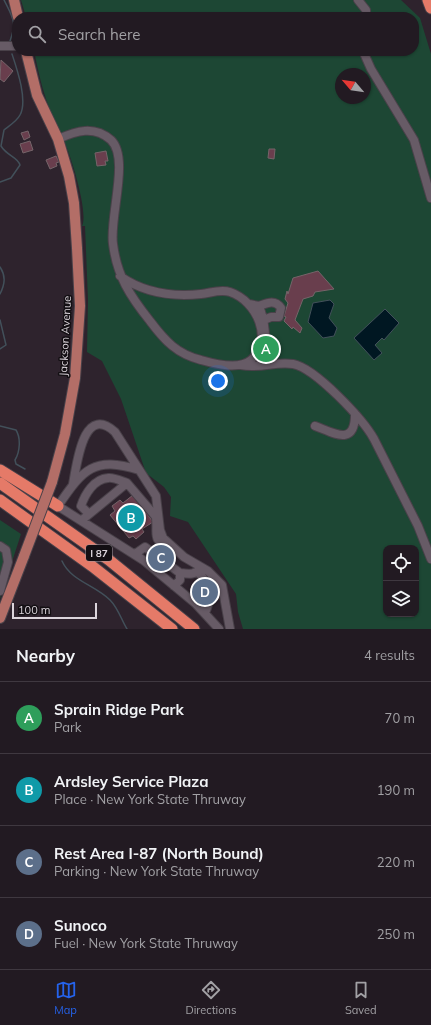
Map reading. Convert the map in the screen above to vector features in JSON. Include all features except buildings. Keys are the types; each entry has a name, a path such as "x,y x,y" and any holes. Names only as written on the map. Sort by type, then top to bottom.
{"highway":[{"path":"428,0 431,8"},
{"path":"0,470 58,506"},
{"name":"I 87","path":"0,483 109,560 194,629"},
{"name":"I 87","path":"0,500 92,566 172,629"}],"main road":[{"path":"14,0 17,12"},
{"name":"Jackson Avenue","path":"0,618 52,482 66,434 75,378 79,313 74,203 69,176 58,139 37,95 27,56"}],"street":[{"path":"358,0 366,12"},
{"path":"0,46 12,46"},
{"path":"364,56 414,140 431,198"},
{"path":"58,139 85,129 99,133 111,140 118,153 119,168 112,218 112,242 120,276 138,307 160,335 187,357 212,363 241,365 252,368 265,365 294,364 324,383 369,429 418,526 431,559"},
{"path":"120,276 132,284 159,294 200,294 218,291 230,292 240,296 250,304 258,319 262,333 260,349 254,357 241,365"},
{"path":"138,307 140,299 148,291"},
{"path":"250,304 259,306 274,302 278,304 281,308 278,317 271,317 264,320"},
{"path":"259,306 264,320 267,345 265,365"},
{"path":"315,426 337,436 342,436 351,431 354,426 356,414"},
{"path":"73,484 83,441 89,428 98,424 107,425 115,432 156,496 160,530 163,538 193,562 207,582 210,603 205,613"},
{"path":"139,470 119,464 96,465 73,484 58,506 134,554 205,613 219,629"},
{"path":"89,514 81,506 91,488 101,479 110,477 126,483 156,517 155,535 158,541 183,562 193,562"},
{"path":"82,520 126,483"},
{"path":"0,546 6,550 8,562 0,591"},
{"path":"134,554 145,547 180,573 193,574 200,570"},
{"path":"200,570 213,575 222,585 230,629"},
{"path":"174,586 180,580 180,573"}],"green space":[{"path":"21,0 401,0 414,12 25,12"},
{"path":"419,17 420,18 431,54 431,629 243,629 238,612 236,594 188,522 170,516 171,497 164,487 146,473 121,399 102,361 87,352 88,300 85,226 82,226 83,209 81,196 66,146 44,93 35,56 419,56"},
{"path":"0,520 21,534 0,599"}],"water":[{"path":"330,300 334,304 329,318 337,328 334,336 323,338 308,322 313,303"},
{"path":"385,309 399,323 384,340 382,338 375,345 382,353 374,360 354,338"}],"waterway":[{"path":"4,0 12,17"},
{"path":"10,41 12,35"},
{"path":"0,182 11,178 20,165 19,162 1,146 4,130 20,115 23,102 21,85 13,56"},
{"path":"0,267 4,280 0,294"},
{"path":"0,320 6,345 0,349"},
{"path":"0,426 16,430 18,433 19,445 15,460 16,464 25,469"},
{"path":"62,561 66,568 77,578 97,590 113,603 127,629"}],"place":[{"name":"Sprain Ridge Park","path":"266,349"},
{"name":"Ardsley Service Plaza","path":"131,518"},
{"name":"Rest Area I-87 (North Bound)","path":"161,558"},
{"name":"Sunoco","path":"205,592"}]}
